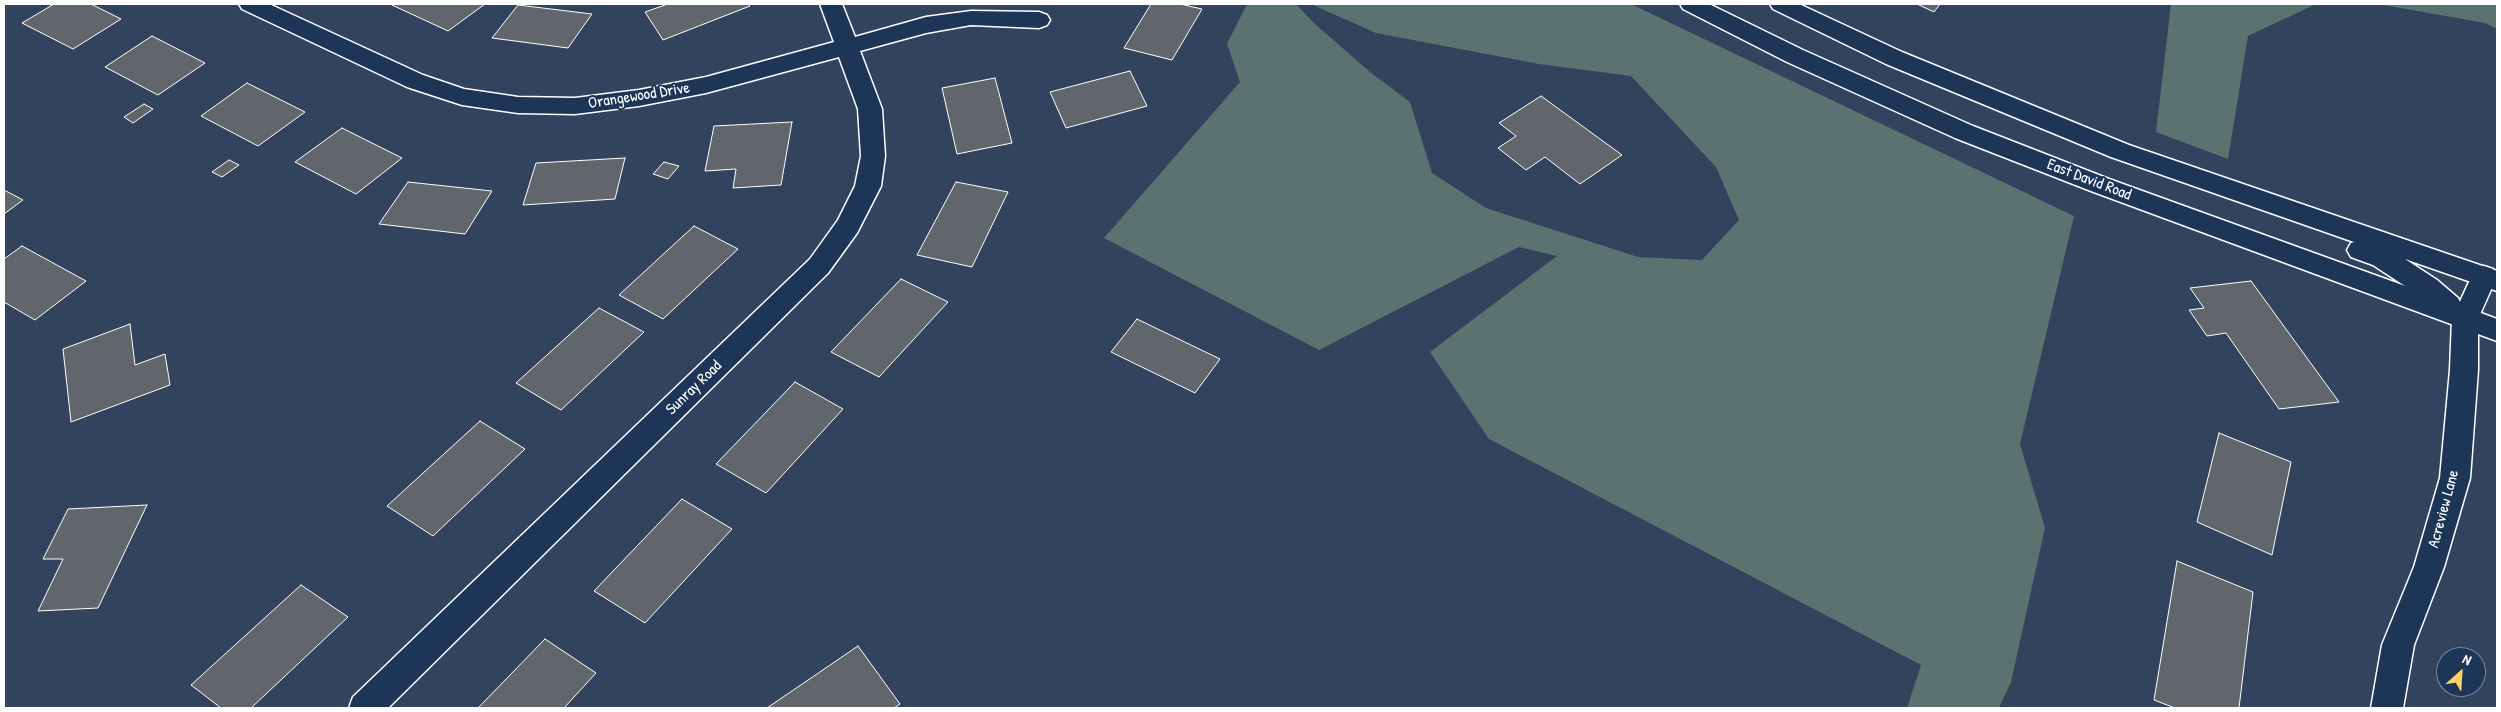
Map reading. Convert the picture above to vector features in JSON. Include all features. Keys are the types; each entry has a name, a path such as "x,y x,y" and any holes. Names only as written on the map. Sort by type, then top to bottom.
{"street":[{"name":"Orangewood Drive","path":"250,4 415,81 462,97 518,105 575,106 639,98 706,85 926,25 953,21 1016,18 1039,20"},
{"name":"Sunray Road","path":"365,708 819,266 848,226 868,186 873,156 870,109 831,4"},
{"name":"East David Road","path":"1692,4 1795,56 1964,132 2109,188 2497,330"},
{"path":"1781,4 1894,58 2120,151 2491,279"},
{"path":"2179,172 2250,211 2382,258 2428,287 2465,319"},
{"name":"Acreview Lane","path":"2387,708 2398,644 2429,567 2455,478 2464,370 2465,319 2491,279"}],"green space":[{"path":"1247,4 1296,4 1315,24 1370,72 1410,102 1432,173 1486,208 1638,257 1702,260 1739,220 1716,167 1631,76 1539,64 1376,33 1313,5 1631,4 2074,216 2020,444 2045,528 2011,682 1999,708 1907,708 1921,665 1489,439 1430,352 1557,256 1519,247 1319,350 1104,238 1240,82 1227,44"},
{"path":"2171,4 2316,4 2248,36 2228,159 2156,132"},
{"path":"2378,4 2497,4 2497,29 2485,23"}],"building":[{"path":"54,4 91,4 121,19 73,49 22,23"},
{"path":"485,4 448,31 392,5"},
{"path":"668,4 748,4 750,6 663,40 645,12"},
{"path":"1151,4 1180,4 1202,9 1172,60 1124,48"},
{"path":"1917,4 1940,4 1934,12"},
{"path":"518,5 592,14 568,48 492,38"},
{"path":"152,36 205,63 158,95 105,67"},
{"path":"1130,71 1147,106 1066,128 1050,92"},
{"path":"995,78 1012,143 957,154 942,88"},
{"path":"247,83 305,112 258,146 201,116"},
{"path":"1541,96 1622,155 1580,184 1545,157 1526,170 1498,148 1516,136 1499,123"},
{"path":"144,104 153,109 133,123 124,117"},
{"path":"792,122 781,185 733,188 736,169 705,171 714,126"},
{"path":"342,128 402,158 356,194 295,162"},
{"path":"625,158 615,199 523,205 536,163"},
{"path":"229,160 239,165 222,177 212,172"},
{"path":"664,162 679,166 668,179 653,174"},
{"path":"408,182 492,191 465,234 379,224"},
{"path":"956,182 1008,192 972,267 917,255"},
{"path":"4,190 23,200 4,214"},
{"path":"694,226 738,249 663,319 619,295"},
{"path":"22,246 86,281 35,320 4,302 4,259"},
{"path":"901,279 948,302 879,377 831,352"},
{"path":"2251,281 2339,402 2279,409 2226,333 2207,336 2189,310 2204,308 2190,288"},
{"path":"599,308 644,332 561,410 516,383"},
{"path":"1137,319 1220,359 1195,393 1111,352"},
{"path":"130,324 135,365 165,354 170,385 71,422 63,349"},
{"path":"795,382 843,409 766,493 716,464"},
{"path":"480,421 525,449 433,536 387,506"},
{"path":"2219,433 2291,462 2272,555 2197,522"},
{"path":"682,499 732,529 645,623 594,591"},
{"path":"147,505 98,608 38,611 63,559 43,559 68,509"},
{"path":"2177,561 2253,592 2239,708 2175,708 2154,700"},
{"path":"301,585 348,617 251,708 221,708 191,685"},
{"path":"545,639 596,673 564,708 478,708"},
{"path":"858,646 900,704 894,708 767,708"}]}
